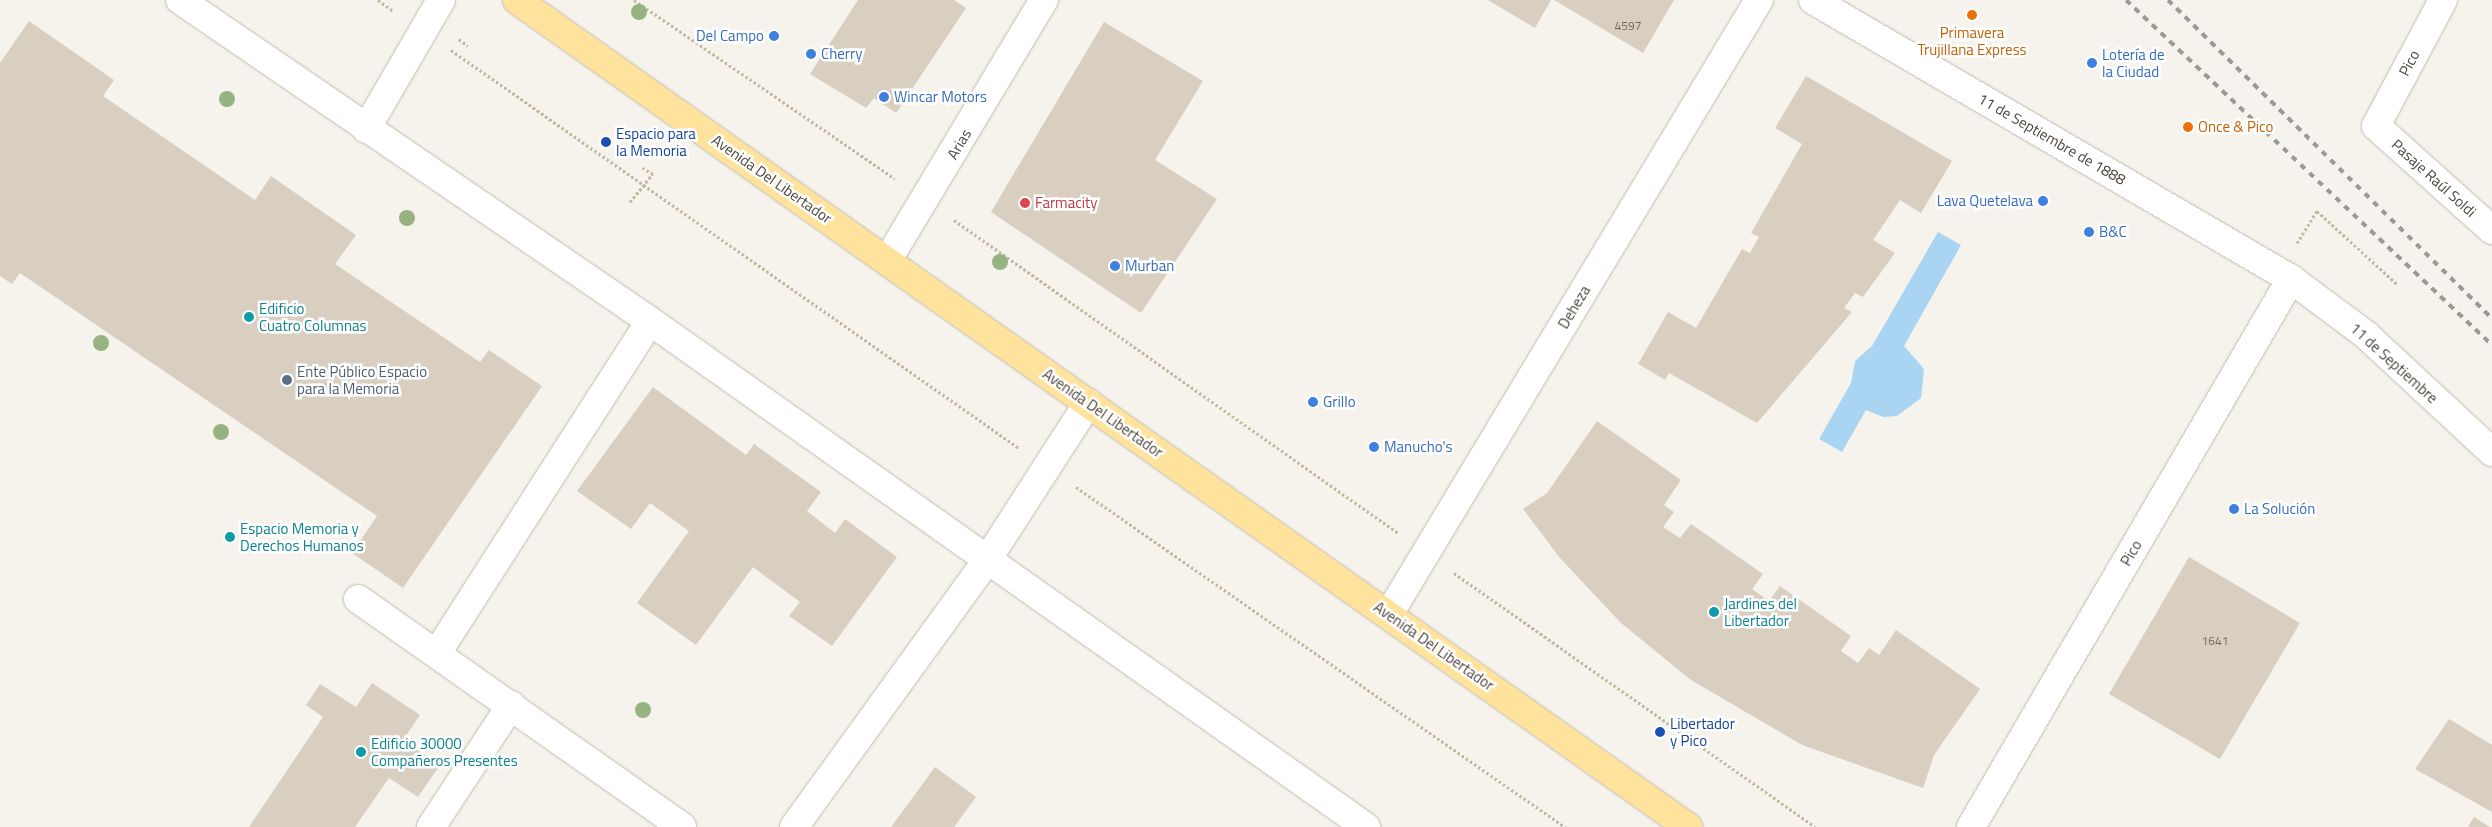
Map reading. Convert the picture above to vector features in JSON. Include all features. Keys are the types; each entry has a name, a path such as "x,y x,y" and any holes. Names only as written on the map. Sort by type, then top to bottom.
{"main road":[{"name":"Avenida Del Libertador","path":"517,0 1688,827"}],"street":[{"path":"180,0 366,129 650,321 1366,827"},
{"path":"366,129 441,0"},
{"name":"Arias","path":"887,261 926,200 1044,0"},
{"name":"Deheza","path":"1388,614 1760,0"},
{"name":"11 de Septiembre de 1888","path":"1813,0 2291,279"},
{"name":"Pico","path":"2376,126 2443,0"},
{"name":"Pasaje Raúl Soldi","path":"2376,126 2492,230"},
{"name":"11 de Septiembre","path":"2291,279 2366,336 2492,452"},
{"name":"Pico","path":"1971,827 2291,279"},
{"path":"437,653 650,321"},
{"path":"794,827 987,560 1088,403"},
{"path":"358,599 511,704 682,827"},
{"path":"431,827 511,704"}],"path":[{"path":"378,0 1565,827"},
{"path":"634,0 926,200 1816,827"},
{"path":"630,202 653,174 643,168"},
{"path":"2297,241 2316,211 2397,284"}],"water":[{"path":"1938,232 1961,245 1904,346 1924,369 1921,398 1897,416 1883,417 1866,410 1842,452 1819,439 1851,383 1855,361 1872,346"}],"building":[{"path":"858,0 954,0 966,8 896,113 874,98 866,108 810,74"},
{"path":"1488,0 1551,0 1535,28"},
{"path":"1554,0 1674,0 1643,53"},
{"name":"Edificio Cuatro Columnas","path":"29,21 114,80 103,96 255,200 271,176 356,235 335,264 480,362 489,350 542,386 403,588 352,553 377,516 20,273 12,284 0,276 0,63"},
{"path":"1104,22 1203,81 1155,160 1217,199 1141,313 991,212"},
{"path":"1806,76 1952,161 1921,213 1900,200 1873,240 1895,253 1863,297 1855,293 1844,308 1852,312 1757,423 1669,373 1665,380 1638,364 1668,312 1696,328 1742,249 1750,253 1759,237 1751,233 1802,144 1775,128"},
{"path":"653,387 746,455 754,444 821,492 807,511 835,533 845,519 897,557 832,646 789,616 800,602 753,567 696,645 637,603 689,531 650,503 631,529 577,491"},
{"name":"Jardines del Libertador","path":"1597,421 1681,480 1664,505 1674,512 1663,527 1680,538 1691,524 1763,574 1752,589 1769,601 1780,586 1851,636 1841,651 1858,663 1869,648 1879,655 1896,630 1980,689 1934,755 1923,788 1802,745 1691,680 1621,623 1560,558 1523,509 1547,493"},
{"path":"2189,557 2300,623 2220,759 2109,694"},
{"name":"Edificio 30000 Compañeros Presentes","path":"372,683 420,715 403,740 440,765 418,797 389,778 355,827 249,827 323,717 306,705 320,684 356,707"},
{"path":"2449,719 2492,745 2492,812 2415,769"},
{"path":"935,767 976,797 954,827 891,827"},
{"path":"2474,817 2490,827 2468,827"}],"railway":[{"path":"2126,0 2492,345"},
{"path":"2168,0 2492,318"}],"place":[{"name":"Primavera Trujillana Express","path":"1972,15"},
{"name":"Del Campo","path":"774,36"},
{"name":"Cherry","path":"811,54"},
{"name":"Lotería de la Ciudad","path":"2092,63"},
{"name":"Wincar Motors","path":"884,97"},
{"name":"Once & Pico","path":"2188,127"},
{"name":"Espacio para la Memoria","path":"606,142"},
{"name":"Lava Quetelava","path":"2043,201"},
{"name":"Farmacity","path":"1025,203"},
{"name":"B&C","path":"2089,232"},
{"name":"Murban","path":"1115,266"},
{"name":"Edificio Cuatro Columnas","path":"249,317"},
{"name":"Ente Público Espacio para la Memoria","path":"287,380"},
{"name":"Grillo","path":"1313,402"},
{"name":"Manucho's","path":"1374,447"},
{"name":"La Solución","path":"2234,509"},
{"name":"Espacio Memoria y Derechos Humanos","path":"230,537"},
{"name":"Jardines del Libertador","path":"1714,612"},
{"name":"Libertador y Pico","path":"1660,732"},
{"name":"Edificio 30000 Compañeros Presentes","path":"361,752"}]}
